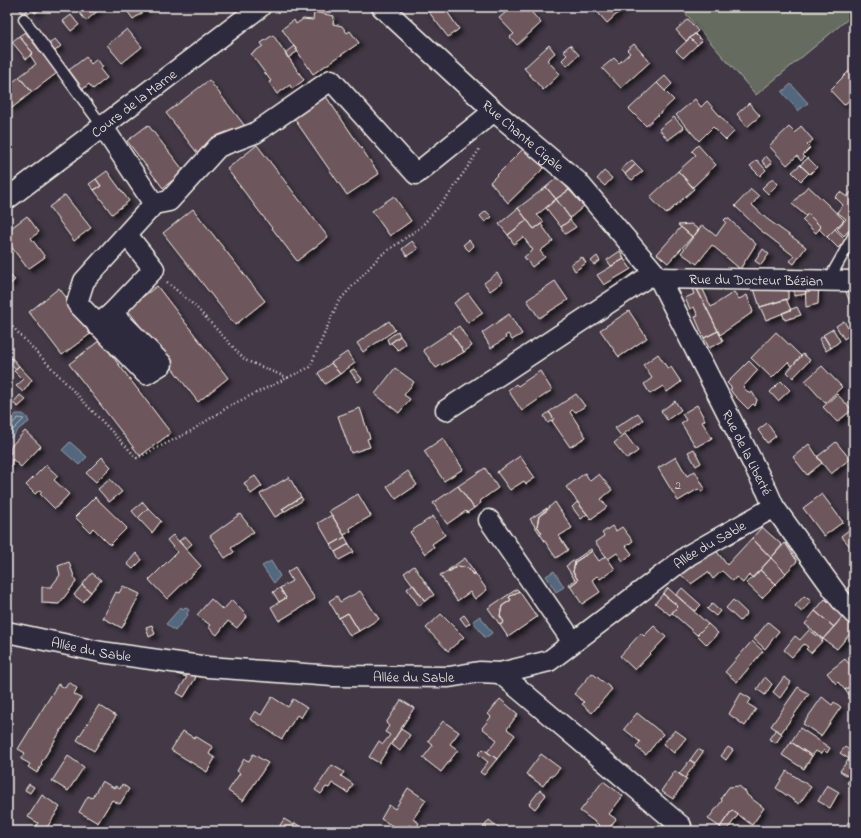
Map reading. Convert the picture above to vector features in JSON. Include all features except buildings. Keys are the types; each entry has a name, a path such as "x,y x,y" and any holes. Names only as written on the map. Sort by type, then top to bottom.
{"street":[{"name":"Cours de la Marne","path":"7,199 260,7"},
{"name":"Rue Chante Cigale","path":"382,7 494,111 577,181 656,276"},
{"path":"127,235 154,269 105,319 77,302 84,281 154,204 169,201 218,147 255,133 331,80 416,174 494,111"},
{"path":"103,126 154,204"},
{"path":"446,410 656,276"},
{"name":"Rue du Docteur Bézian","path":"656,276 854,281"},
{"name":"Rue de la Liberté","path":"656,276 774,506 841,600 854,614"},
{"name":"Allée du Sable","path":"7,632 101,652 208,667 333,676 449,678 479,672 500,673 549,661 689,555 774,506"},
{"path":"489,520 574,642"},
{"path":"500,673 681,826"}],"lane":[{"path":"24,19 103,126"},
{"path":"828,281 854,235"}],"path":[{"path":"7,321 137,458 191,431 231,405 310,367 338,302 380,256 421,227 450,192 485,142"},
{"path":"154,269 195,306 245,360 288,378"}],"green space":[{"path":"680,7 854,7 854,14 756,95"}],"water":[{"path":"791,84 808,103 798,111 782,92"},
{"path":"16,414 23,414 27,417 29,422 20,428 11,438 7,434 7,424"},
{"path":"70,442 87,457 79,465 62,450"},
{"path":"271,561 280,576 274,583 262,566"},
{"path":"554,571 564,587 556,592 546,576"},
{"path":"181,607 183,609 185,607 189,610 187,613 188,615 175,631 166,624"},
{"path":"480,616 492,633 485,638 473,621"}]}
